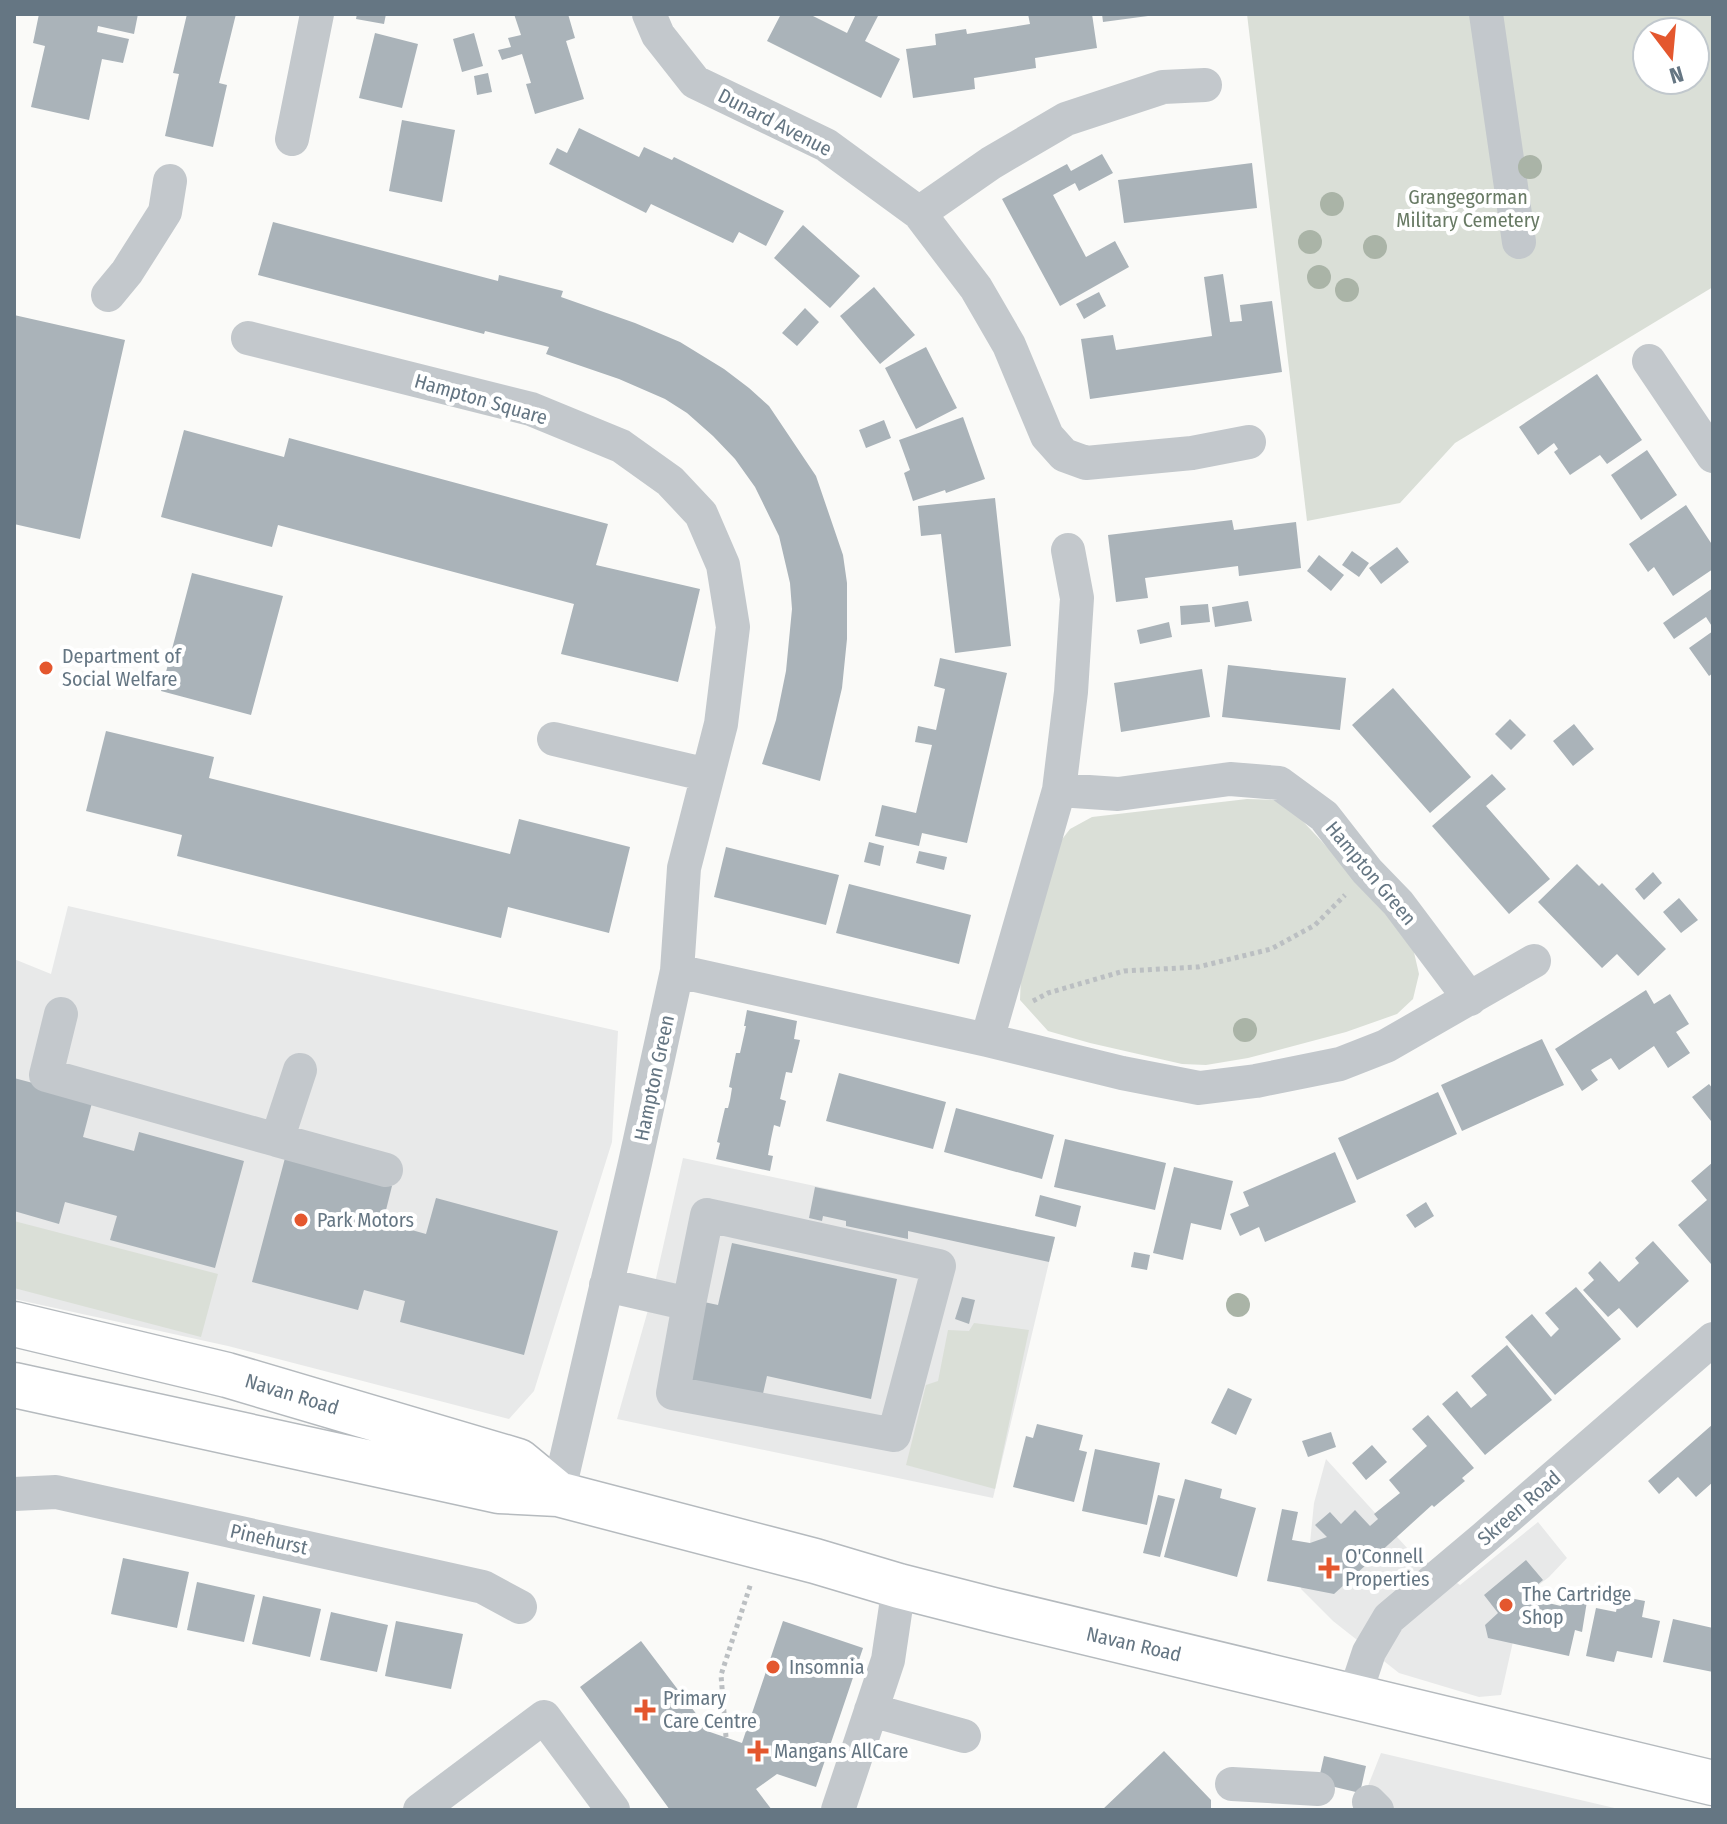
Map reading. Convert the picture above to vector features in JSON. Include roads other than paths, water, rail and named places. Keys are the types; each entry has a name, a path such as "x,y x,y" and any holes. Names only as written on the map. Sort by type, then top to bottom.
{"main road":[{"name":"Navan Road","path":"14,1324 227,1375 518,1461 558,1494"},
{"name":"Navan Road","path":"14,1385 499,1491 558,1494 899,1586 1713,1783"}],"street":[{"path":"292,139 317,14"},
{"name":"Dunard Avenue","path":"649,14 658,35 695,82 826,145 919,213 976,288 1009,345 1047,436 1064,455 1086,463 1192,453 1249,442"},
{"path":"1486,14 1519,242"},
{"path":"919,213 991,163 1066,119 1163,87 1205,85"},
{"path":"108,295 127,272 165,212 170,181"},
{"name":"Hampton Square","path":"248,338 531,409 621,446 670,481 701,514 723,565 733,627 721,724 684,868 677,971"},
{"path":"1649,361 1713,456"},
{"path":"987,1040 1059,790 1071,692 1077,598 1068,550"},
{"path":"554,739 708,775"},
{"name":"Hampton Green","path":"1059,790 1118,794 1230,779 1279,783 1324,816 1367,871 1398,903 1470,999"},
{"path":"677,971 1199,1088 1256,1081 1340,1064 1386,1046 1534,961"},
{"name":"Hampton Green","path":"558,1494 677,971"},
{"path":"61,1014 46,1075 386,1170"},
{"path":"277,1140 300,1070"},
{"path":"707,1215 939,1266 894,1435 673,1393 689,1304 707,1215"},
{"path":"606,1285 689,1304"},
{"name":"Skreen Road","path":"1354,1697 1369,1652 1389,1618 1713,1339"},
{"name":"Pinehurst","path":"14,1494 56,1492 483,1587 520,1607"},
{"path":"838,1810 888,1660 899,1586"},
{"path":"871,1710 964,1736"},
{"path":"420,1810 544,1717 613,1810"},
{"path":"1232,1784 1266,1798 1318,1789"}],"place":[{"name":"Department of Social Welfare","path":"46,668"},
{"name":"Park Motors","path":"301,1220"},
{"name":"O'Connell Properties","path":"1329,1568"},
{"name":"The Cartridge Shop","path":"1506,1605"},
{"name":"Insomnia","path":"773,1667"},
{"name":"Primary Care Centre","path":"645,1710"},
{"name":"Mangans AllCare","path":"758,1751"}],"park label":[{"name":"Grangegorman Military Cemetery","path":"1468,208"}]}
